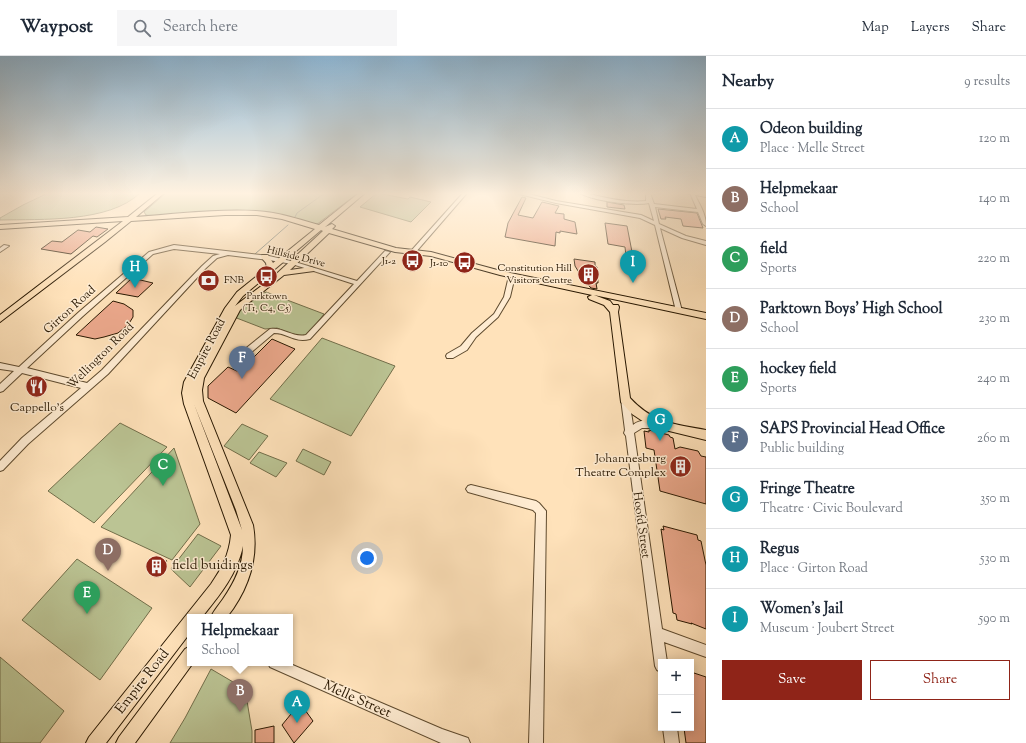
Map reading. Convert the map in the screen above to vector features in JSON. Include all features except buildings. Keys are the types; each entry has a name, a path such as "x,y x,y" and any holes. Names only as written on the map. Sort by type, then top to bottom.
{"main road":[{"path":"0,228 41,225"},
{"path":"0,228 52,225"},
{"path":"0,316 120,225"},
{"path":"0,319 120,225"},
{"path":"302,225 387,252 439,260 511,280 598,298 609,305 614,312"},
{"path":"305,225 322,231 385,247 446,258 500,273 706,316"},
{"name":"Empire Road","path":"220,614 237,592 244,577 250,556 250,537 242,509 198,401 198,384 203,370 237,309 282,274 328,225"},
{"name":"Empire Road","path":"196,614 229,568 237,549 237,535 189,404 187,393 189,382 196,366 231,306 246,288 280,260 329,225"},
{"path":"265,257 270,263 270,268"},
{"path":"282,274 292,271 311,269"},
{"path":"614,312 618,301 625,300"},
{"name":"Hoofd Street","path":"614,312 625,399"},
{"path":"625,399 644,417 665,426 706,435"},
{"name":"Empire Road","path":"95,743 187,627"},
{"name":"Empire Road","path":"124,743 187,658"}],"street":[{"path":"416,252 422,242 437,225"},
{"path":"658,225 678,311"},
{"path":"661,225 706,244"},
{"path":"660,233 665,231 676,232"},
{"path":"0,250 6,246"},
{"name":"Hillside Drive","path":"158,250 174,247 265,257 293,263 357,283"},
{"name":"Girton Road","path":"0,389 81,314 152,253 158,250"},
{"path":"200,250 208,252 215,257"},
{"path":"238,359 272,331 279,331 300,339 308,336 387,252"},
{"name":"Wellington Road","path":"0,467 25,441 90,387 204,267 215,257 231,253"},
{"path":"450,356 464,348 474,335 496,315 507,297 511,280"},
{"path":"0,366 90,387"},
{"name":"Hoofd Street","path":"625,399 628,432 660,659"},
{"path":"628,432 640,424 665,426"},
{"path":"471,489 536,506 541,511 536,743"},
{"path":"656,634 706,650"},
{"name":"Melle Street","path":"281,666 446,740 463,743"},
{"path":"670,731 672,743"}],"green space":[{"path":"266,292 324,314 308,335 301,338 277,328 265,329 234,317 248,302"},
{"path":"322,338 395,366 351,436 270,399"},
{"path":"120,423 167,447 94,523 48,491"},
{"path":"242,424 268,436 249,460 224,446"},
{"path":"174,448 200,524 172,560 101,527"},
{"path":"303,449 331,462 324,475 296,461"},
{"path":"259,452 287,463 276,477 250,463"},
{"path":"198,534 221,546 190,587 171,569"},
{"path":"77,559 152,608 100,680 22,620"},
{"path":"0,657 64,711 40,743 0,743"},
{"path":"211,669 245,689 252,731 252,743 170,743 185,718"}],"waterway":[{"path":"255,254 288,225"}],"place":[{"name":"J1-2","path":"412,261"},
{"name":"J1-10","path":"464,263"},
{"name":"Constitution Hill Visitors Centre","path":"588,274"},
{"name":"Parktown (T1, C4, C5)","path":"267,276"},
{"name":"FNB","path":"208,280"},
{"name":"Women's Jail","path":"633,283"},
{"name":"Regus","path":"135,288"},
{"name":"SAPS Provincial Head Office","path":"242,379"},
{"name":"Cappello's","path":"37,387"},
{"name":"Fringe Theatre","path":"660,441"},
{"name":"Johannesburg Theatre Complex","path":"681,466"},
{"name":"field","path":"163,486"},
{"name":"field buidings","path":"157,566"},
{"name":"Parktown Boys' High School","path":"108,571"},
{"name":"hockey field","path":"87,614"},
{"name":"Helpmekaar","path":"240,712"},
{"name":"Odeon building","path":"297,723"}]}
